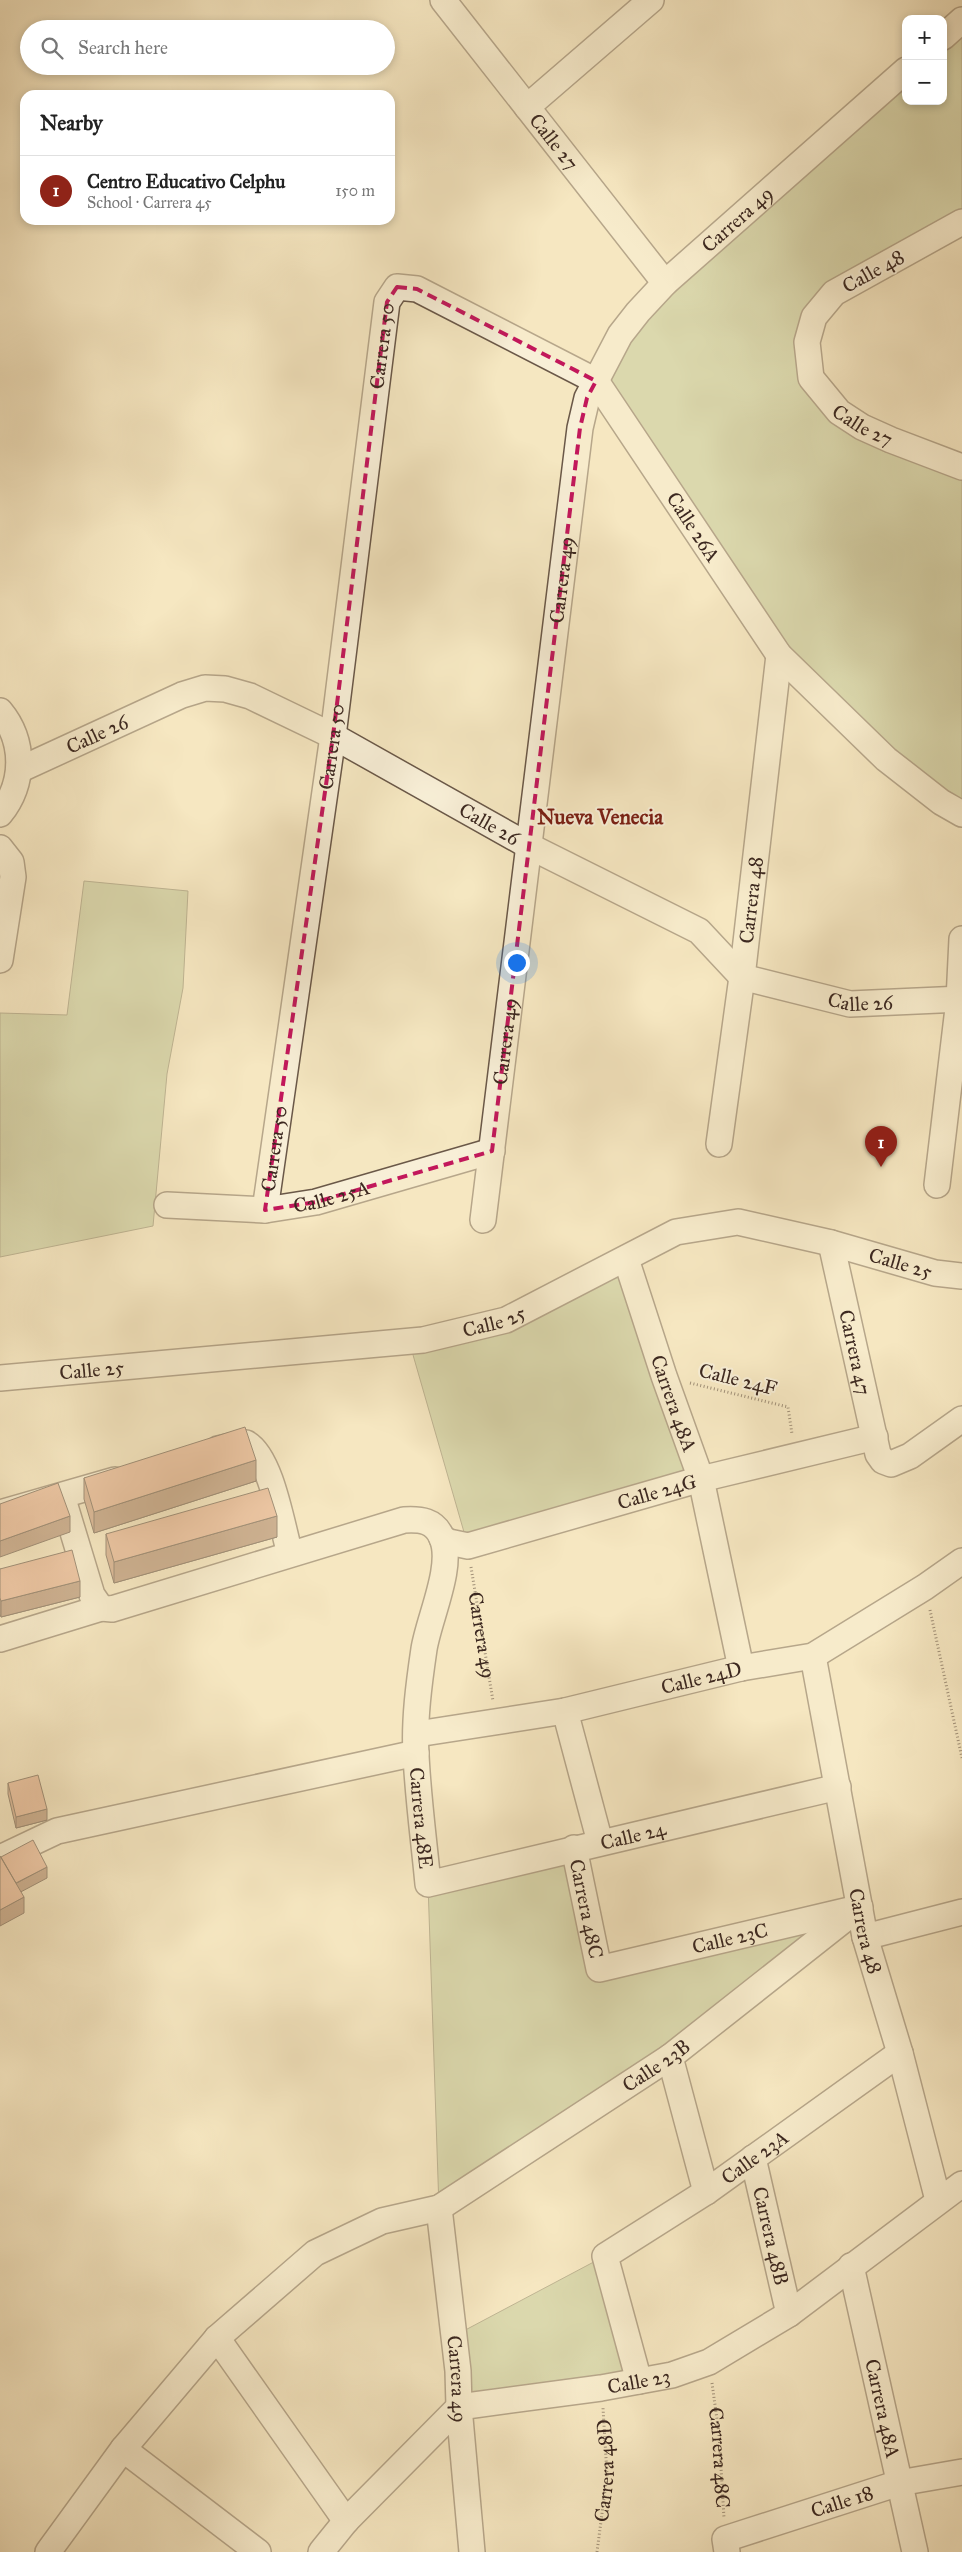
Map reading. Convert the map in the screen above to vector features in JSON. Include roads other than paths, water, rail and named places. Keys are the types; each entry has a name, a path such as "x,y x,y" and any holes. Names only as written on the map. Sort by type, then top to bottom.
{"street":[{"name":"Calle 27","path":"442,0 665,283"},
{"path":"527,107 651,0"},
{"path":"947,33 962,20"},
{"name":"Carrera 49","path":"483,1220 580,428 587,398 620,335 665,283 902,74"},
{"name":"Calle 48","path":"807,342 814,317 834,293 962,222"},
{"name":"Calle 26A","path":"397,288 417,289 596,381 779,655 886,759 940,802 962,814"},
{"name":"Carrera 50","path":"265,1210 333,736 387,302 397,288"},
{"name":"Calle 27","path":"807,342 812,378 839,412 862,427 884,437 962,467"},
{"name":"Carrera 48","path":"719,1144 742,977 779,655"},
{"name":"Calle 26","path":"19,770 182,695 205,688 225,690 250,696 333,736 529,846 699,931 742,977 850,1004 960,1000"},
{"path":"0,711 15,736 19,753 19,770 15,789 0,814"},
{"path":"0,848 11,862 13,877 0,960"},
{"path":"937,1185 960,1000 962,939"},
{"name":"Calle 25A","path":"167,1205 265,1210 316,1202 492,1152"},
{"name":"Calle 25","path":"0,1378 424,1340 506,1320 626,1260 676,1232 738,1222 831,1243 934,1273 962,1276"},
{"name":"Carrera 47","path":"831,1243 878,1454 883,1461 891,1464 910,1456 962,1420"},
{"name":"Carrera 48A","path":"626,1260 664,1376 701,1479 741,1668"},
{"name":"Calle 24G","path":"442,1538 449,1542 468,1546 701,1479 875,1437"},
{"path":"195,1456 233,1444 246,1443 254,1447 265,1466 290,1554"},
{"path":"0,1513 138,1473"},
{"path":"62,1496 84,1573 92,1595 101,1608"},
{"path":"0,1639 101,1608 112,1609 404,1520 425,1520 435,1527 442,1538"},
{"name":"Carrera 48E","path":"428,1884 416,1743 418,1689 426,1637 445,1557 442,1538"},
{"name":"Calle 24D","path":"0,1858 57,1831 497,1723 565,1711 741,1668 813,1656 925,1587 962,1561"},
{"name":"Carrera 48","path":"813,1656 865,1936 900,2053 938,2200"},
{"name":"Carrera 48C","path":"565,1711 600,1842"},
{"name":"Calle 24","path":"428,1884 838,1787"},
{"name":"Carrera 48C","path":"574,1848 599,1969"},
{"name":"Calle 23C","path":"599,1969 860,1907"},
{"name":"Calle 23B","path":"439,2208 670,2057 860,1907"},
{"path":"865,1936 962,1912"},
{"name":"Calle 23A","path":"639,2381 605,2256 706,2192 900,2053"},
{"path":"670,2057 706,2192"},
{"name":"Carrera 48B","path":"753,2158 789,2314"},
{"name":"Calle 23","path":"459,2407 601,2388 672,2375 709,2362 789,2314 938,2200 962,2184"},
{"path":"48,2552 123,2449 217,2338 315,2253 382,2221 439,2208"},
{"name":"Carrera 49","path":"439,2208 458,2371 459,2407 472,2552"},
{"name":"Carrera 48A","path":"851,2266 915,2552"},
{"path":"217,2338 346,2520"},
{"path":"321,2552 346,2520 459,2407"},
{"path":"123,2449 258,2552"},
{"name":"Calle 18","path":"726,2546 899,2483 962,2472"}],"place":[{"name":"Centro Educativo Celphu","path":"881,1167"}],"district":[{"name":"Nueva Venecia","path":"600,817"}]}
